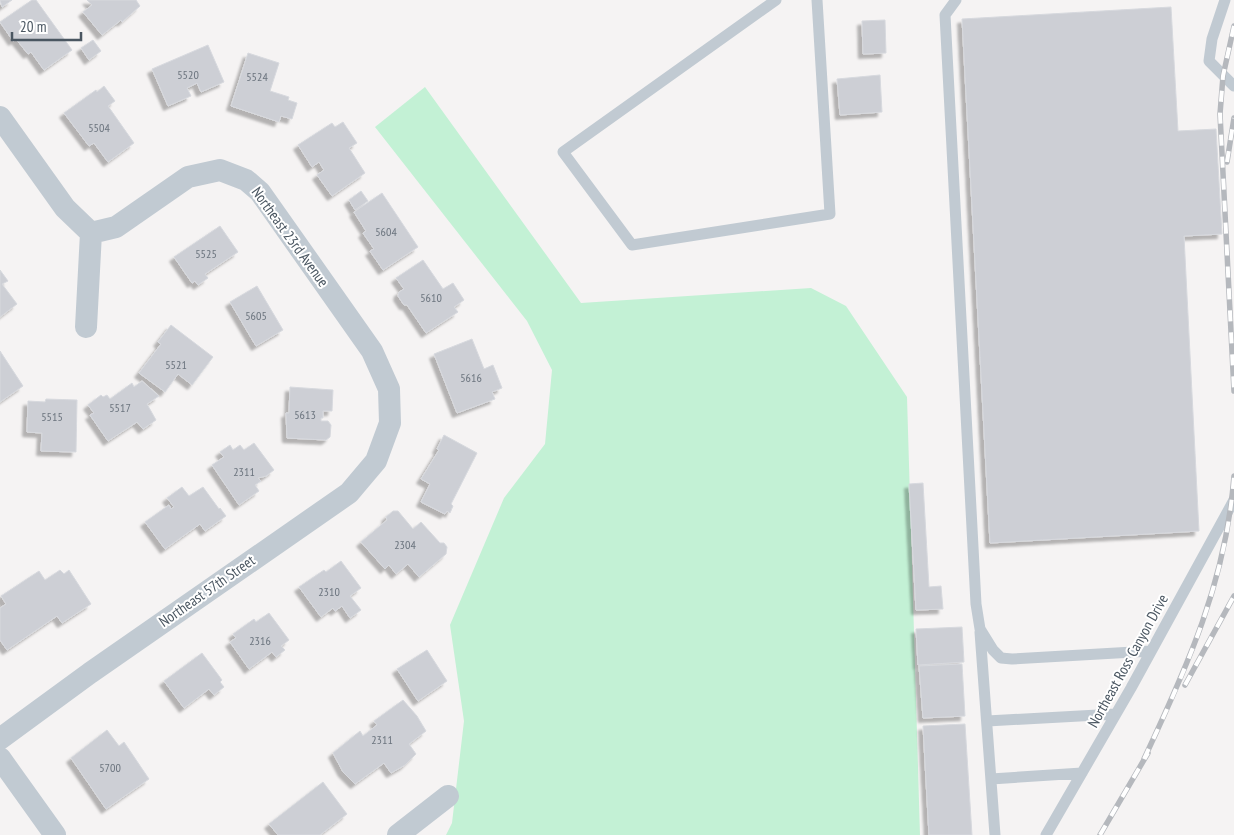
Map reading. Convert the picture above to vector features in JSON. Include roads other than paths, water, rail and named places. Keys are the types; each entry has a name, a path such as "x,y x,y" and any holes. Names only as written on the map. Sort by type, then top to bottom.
{"street":[{"path":"0,117 65,208 91,233 86,327"},
{"name":"Northeast 23rd Avenue","path":"91,233 116,227 188,177 220,170 246,180 260,192 372,351 389,389 390,423"},
{"name":"Northeast 57th Street","path":"0,739 90,673 349,493 376,461 390,423"},
{"path":"0,758 55,835"},
{"path":"398,835 448,796"}],"lane":[{"path":"776,0 564,152 632,245 830,214 817,0"},
{"path":"956,0 945,14 976,604 980,629 995,835"},
{"path":"1225,0 1212,39 1209,61 1234,86"},
{"name":"Northeast Ross Canyon Drive","path":"1046,835 1116,714 1234,500"},
{"path":"980,629 993,650 1001,658 1012,659 1151,651"},
{"path":"987,721 1116,714"},
{"path":"991,779 1082,773"}],"railway":[{"path":"1234,26 1223,76 1220,114 1234,391"},
{"path":"1227,162 1234,118"},
{"path":"1144,759 1190,656 1214,587 1230,514 1234,476"},
{"path":"1185,685 1234,596"},
{"path":"1100,835 1148,753"}]}
